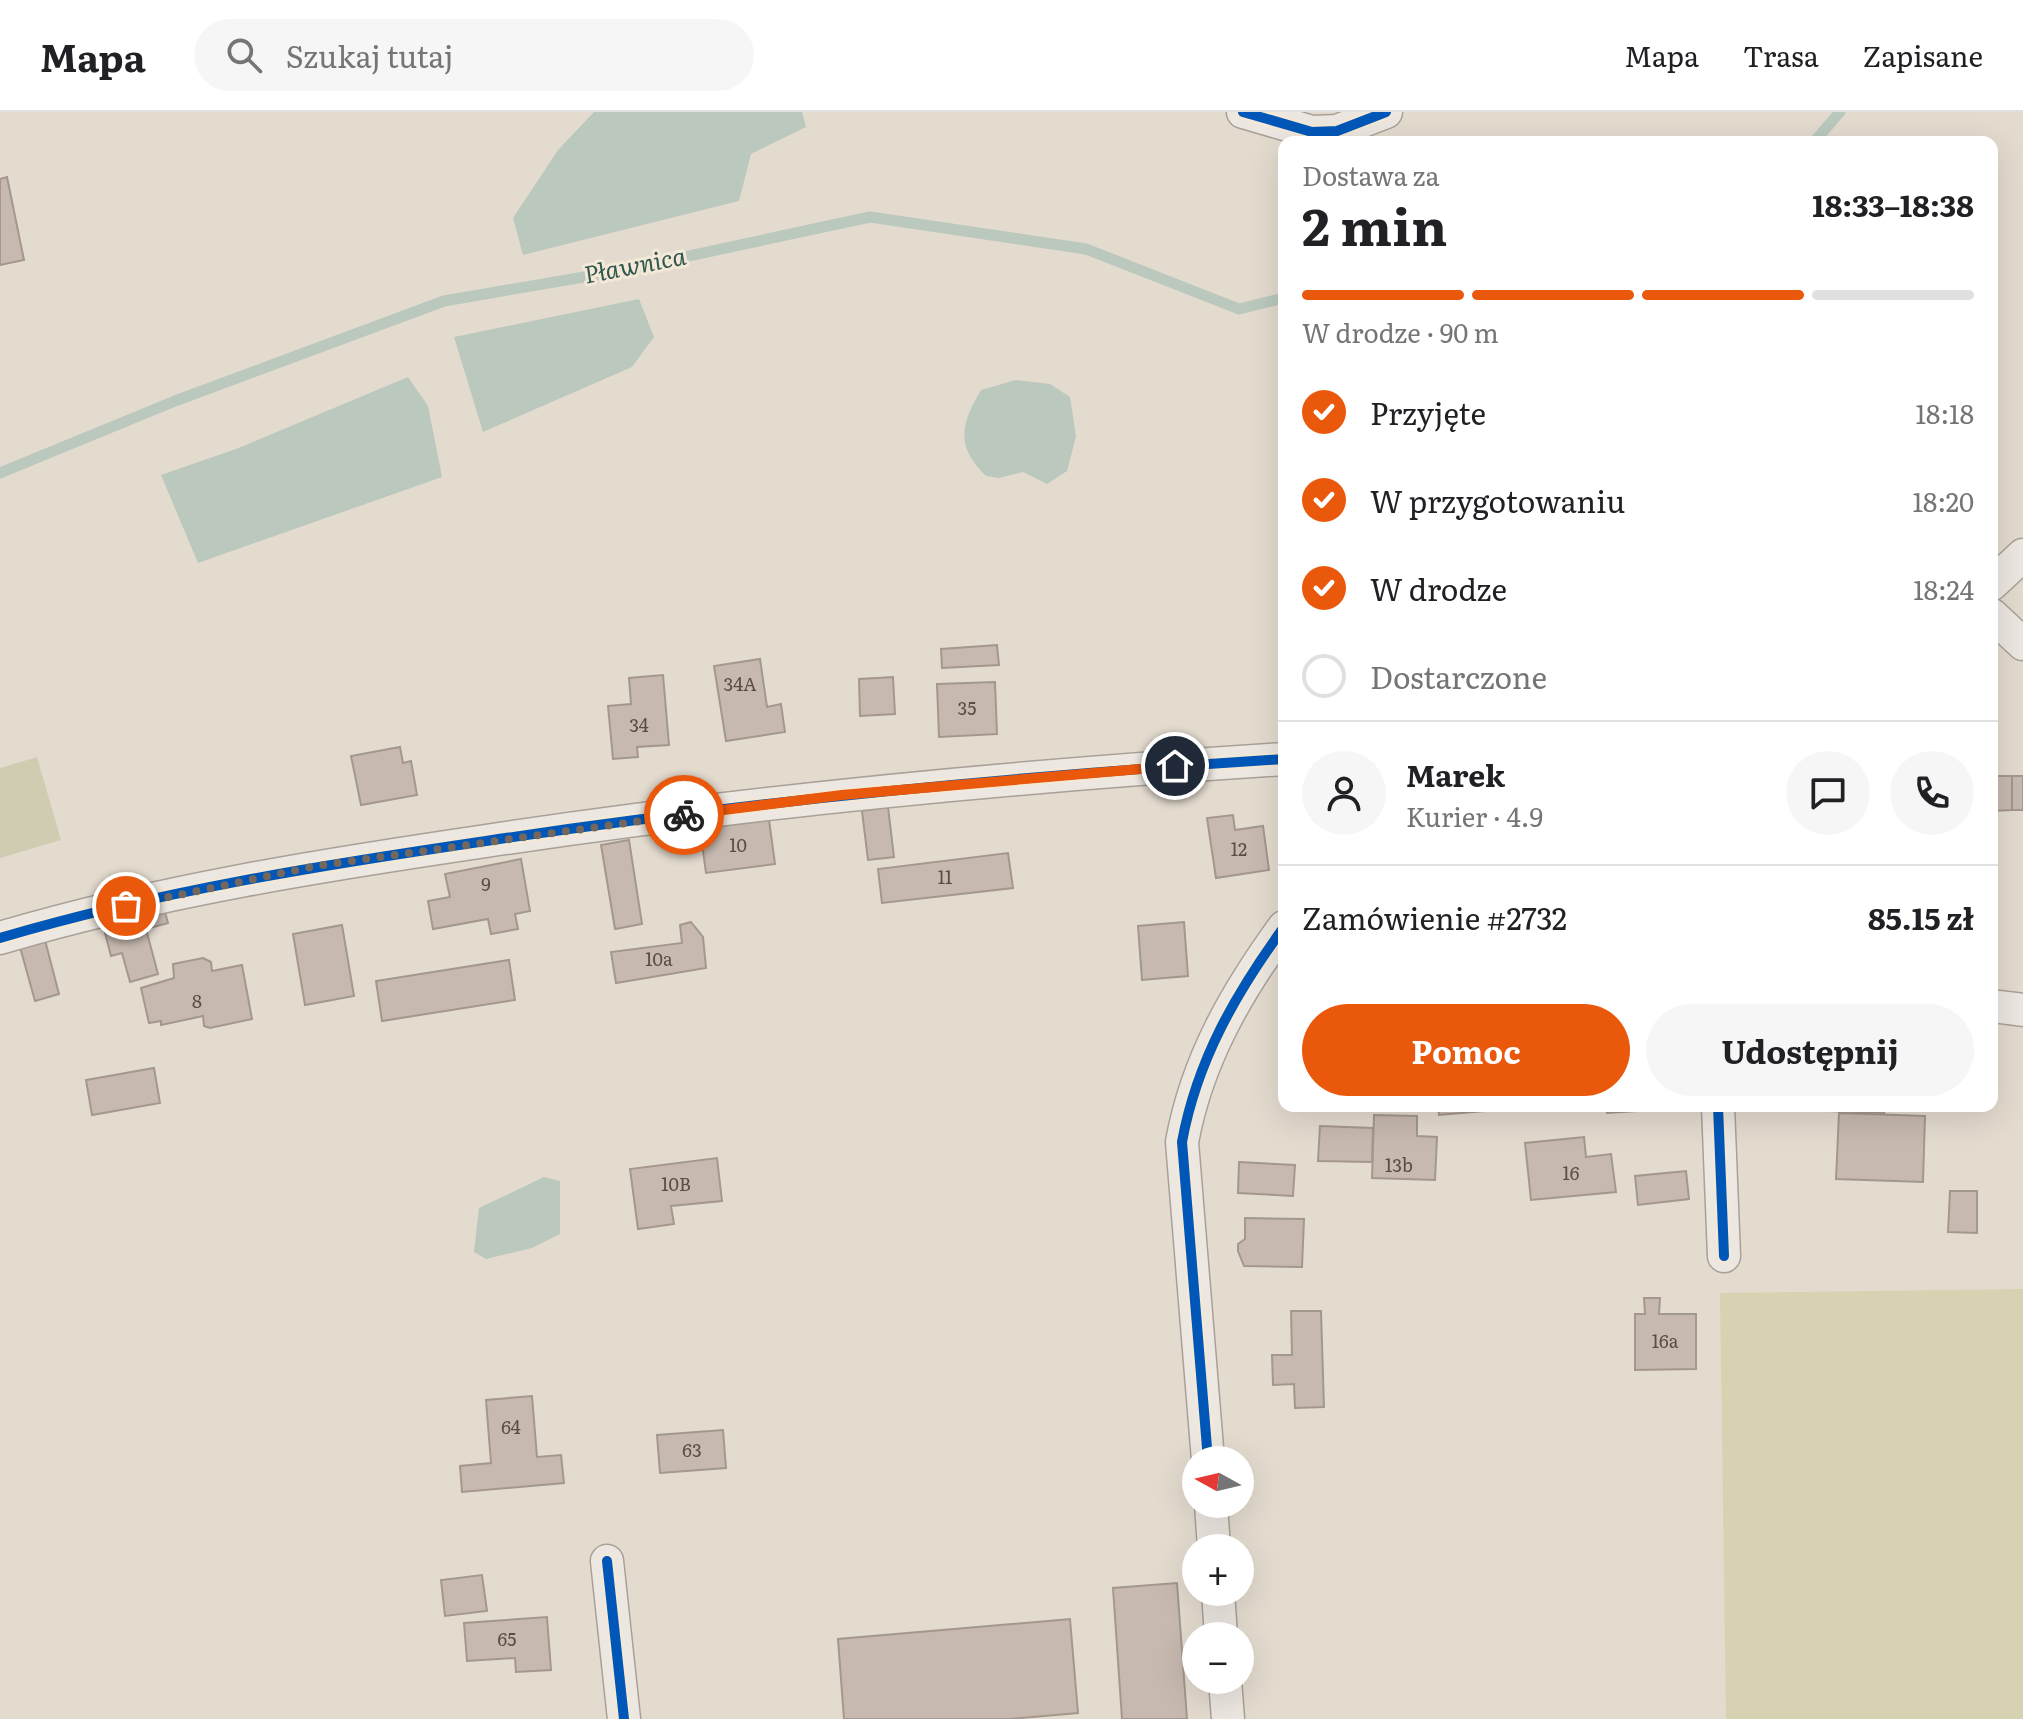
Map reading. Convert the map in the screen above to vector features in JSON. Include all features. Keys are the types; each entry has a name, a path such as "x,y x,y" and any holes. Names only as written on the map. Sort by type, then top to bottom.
{"street":[{"path":"1243,112 1312,132 1337,131 1386,112"},
{"path":"1998,578 2023,555"},
{"path":"1998,621 2023,644"},
{"path":"0,938 185,893 316,866 568,829 842,795 1278,759"},
{"path":"1207,1446 1182,1142 1189,1105 1206,1054 1253,971 1278,936"},
{"path":"1998,1007 2023,1010"},
{"path":"1718,1112 1724,1256"},
{"path":"607,1561 624,1719"},
{"path":"1226,1694 1228,1719"}],"shaded area":[{"path":"594,112 802,112 806,127 751,154 739,201 523,255 513,218 558,150"},
{"path":"639,299 654,337 632,367 483,432 454,337"},
{"path":"408,377 428,406 442,477 198,563 161,475 236,449"},
{"path":"1016,380 1050,384 1070,397 1076,436 1067,471 1047,484 1023,472 999,478 986,476 969,455 966,445 966,424 981,390"},
{"path":"37,757 61,840 0,858 0,768"},
{"path":"544,1177 560,1181 560,1234 532,1248 486,1259 474,1252 479,1208"},
{"path":"2023,1289 2023,1719 1726,1719 1720,1293"}],"building":[{"path":"7,177 24,260 0,265 0,179"},
{"path":"997,645 999,665 942,668 941,649"},
{"path":"760,659 767,707 781,704 785,732 726,741 714,666"},
{"path":"663,675 669,745 637,747 638,757 613,759 608,706 631,704 629,678"},
{"path":"893,677 895,714 860,716 859,679"},
{"path":"995,682 997,734 939,737 937,684"},
{"path":"400,747 403,763 411,761 417,795 361,805 351,756"},
{"path":"1998,776 2012,776 2012,810 1998,811"},
{"path":"2012,776 2023,776 2023,810 2012,810"},
{"path":"888,807 894,857 868,860 862,811"},
{"path":"1233,815 1235,830 1263,826 1269,870 1216,878 1207,818"},
{"path":"769,820 775,864 706,873 700,829"},
{"path":"629,840 642,924 615,929 601,845"},
{"path":"1008,853 1013,888 882,903 878,869"},
{"path":"521,859 530,911 515,914 518,929 491,934 488,919 433,929 428,901 450,897 445,874"},
{"path":"165,912 168,923 146,929 158,974 130,982 122,953 111,956 104,929"},
{"path":"691,922 703,937 706,968 616,983 611,952 682,943 680,925"},
{"path":"1184,922 1188,976 1142,980 1138,926"},
{"path":"342,925 354,996 305,1005 293,934"},
{"path":"45,940 59,994 35,1001 20,947"},
{"path":"203,958 211,962 212,971 242,965 252,1019 210,1028 204,1026 203,1016 161,1025 161,1021 149,1023 141,988 174,978 173,964"},
{"path":"509,960 515,1000 382,1021 376,981"},
{"path":"154,1068 160,1103 92,1115 86,1080"},
{"path":"1439,1112 1473,1112 1439,1115"},
{"path":"1839,1113 1925,1116 1923,1182 1836,1179"},
{"path":"1374,1115 1417,1116 1417,1136 1437,1137 1435,1180 1372,1178"},
{"path":"1320,1126 1373,1128 1372,1162 1318,1161"},
{"path":"1584,1137 1586,1157 1611,1154 1616,1192 1531,1200 1525,1143"},
{"path":"717,1158 722,1201 671,1206 674,1224 638,1229 630,1169"},
{"path":"1239,1162 1295,1165 1293,1196 1238,1193"},
{"path":"1686,1171 1689,1199 1638,1205 1635,1176"},
{"path":"1950,1191 1977,1191 1977,1233 1948,1232"},
{"path":"1245,1218 1304,1219 1302,1267 1244,1266 1238,1244 1245,1239"},
{"path":"1644,1298 1660,1298 1659,1314 1696,1314 1696,1369 1635,1370 1635,1314 1645,1314"},
{"path":"1291,1311 1321,1311 1324,1407 1295,1408 1294,1384 1273,1385 1272,1355 1292,1355"},
{"path":"532,1396 537,1457 561,1455 564,1483 462,1492 460,1466 491,1463 486,1400"},
{"path":"723,1430 726,1468 660,1473 657,1435"},
{"path":"482,1575 487,1611 445,1616 441,1580"},
{"path":"1177,1583 1182,1694 1185,1694 1187,1719 1122,1719 1113,1588"},
{"path":"547,1617 551,1670 516,1672 515,1658 467,1661 464,1623"},
{"path":"1070,1619 1078,1713 1009,1719 844,1719 838,1639"}],"waterway":[{"name":"Pławnica","path":"1819,136 1840,112"},
{"name":"Pławnica","path":"0,473 175,401 444,301 619,271 870,217 1086,249 1239,309 1278,299"}],"cycle path":[{"path":"1243,112 1312,132 1337,131 1386,112"},
{"path":"0,938 120,906 241,881 585,827 884,791 1278,759"},
{"path":"1207,1446 1182,1142 1208,1055 1235,1002 1278,936"},
{"path":"1718,1112 1724,1256"},
{"path":"607,1561 624,1719"}],"way so far":[{"path":"126,906 316,866 684,815"}],"route":[{"path":"684,815 842,795 1175,766"}]}
